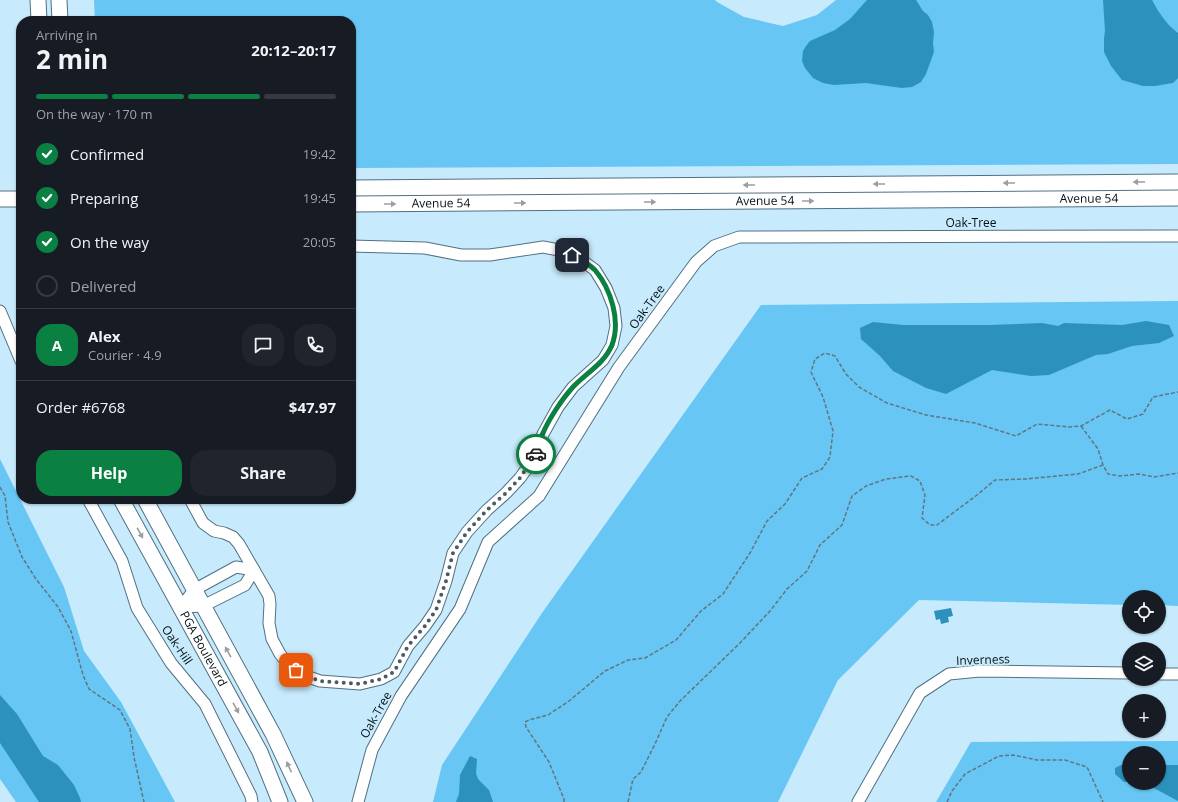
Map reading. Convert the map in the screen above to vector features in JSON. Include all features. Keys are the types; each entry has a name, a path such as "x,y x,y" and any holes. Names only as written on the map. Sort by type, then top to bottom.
{"street":[{"path":"38,0 39,16"},
{"path":"60,0 60,16"},
{"name":"Avenue 54","path":"356,188 1178,182"},
{"name":"Avenue 54","path":"356,204 1178,198"},
{"path":"0,199 16,199"},
{"name":"Oak-Tree","path":"358,802 372,750 401,696 460,609 488,542 539,496 619,367 696,262 714,246 739,237 1178,236"},
{"path":"193,504 203,523 214,531 224,533 233,538 239,544 268,596 270,604 269,623 272,639 280,654 289,665 303,675 320,681 360,684 381,679 394,672 408,646 436,610 446,581 453,553 467,532 520,478 534,457 543,434 558,408 573,387 603,360 612,345 616,326 614,308 606,288 594,270 580,259 564,251 543,247 490,255 461,255 425,248 356,246"},
{"path":"0,311 16,349"},
{"name":"Oak-Hill","path":"91,504 122,561 137,608 171,663 205,704 251,796 252,802"},
{"name":"PGA Boulevard","path":"123,504 260,752 280,802"},
{"name":"PGA Boulevard","path":"148,504 273,734 305,802"},
{"path":"181,607 194,590 236,567 254,570"},
{"path":"181,607 203,606 245,585 254,570"},
{"name":"Inverness","path":"858,802 920,693 949,674 980,671 1122,674"},
{"path":"1166,674 1178,674"}],"path":[{"path":"564,802 550,762 526,727 525,722 548,715 605,671 628,660 645,658 676,640 701,611 723,594 750,553 767,520 785,504 802,478 822,469 830,457 833,430 823,398 811,372 815,359 824,353 835,356 846,374 859,386 887,403 926,415 975,423 1016,436 1037,424 1069,427 1081,426 1110,410 1127,419 1143,414 1152,397 1178,392"},
{"path":"1081,426 1098,449 1103,465 1108,474 1120,476 1139,474 1154,477 1178,474"},
{"path":"628,802 633,779 641,772 667,717 680,701 740,643 770,611 787,589 807,571 820,545 842,525 852,496 866,486 886,479 911,476 920,481 925,495 922,518 930,525 937,525 978,495 995,480 1026,479 1078,474 1103,465"},
{"path":"0,487 6,496 8,522 22,557 36,579 58,607 71,631 83,675 89,689 120,710 130,729 134,757 144,802"},
{"path":"947,802 952,791 965,774 999,756 1013,755 1036,760 1065,760 1087,767 1103,802"}],"shaded area":[{"path":"94,0 715,0 744,17 783,26 817,15 836,0 1178,0 1178,164 356,168 356,16 95,16"},
{"path":"867,0 916,0 923,11 928,15 932,22 934,32 934,52 926,74 921,82 912,87 902,88 866,83 834,85 823,83 813,78 805,68 802,61 803,51 810,41 835,30 850,19"},
{"path":"1103,0 1152,0 1163,18 1178,33 1178,78 1173,83 1143,86 1122,80 1111,66 1104,52 1105,31"},
{"path":"1178,301 1178,606 1166,605 1166,590 1122,590 1122,605 919,600 838,680 778,802 433,802 442,765 542,613 761,305"},
{"path":"1146,321 1169,325 1174,336 1159,343 1132,346 1108,354 1096,355 1049,375 1031,376 992,370 946,394 926,388 893,371 880,356 861,339 860,328 873,322 903,325 990,325 1042,323 1058,326 1064,323 1122,325"},
{"path":"0,459 16,491 16,504 22,504 64,587 84,651 121,702 175,802 16,802 0,779"},
{"path":"951,608 953,616 948,617 949,622 941,624 940,619 936,620 934,611"},
{"path":"0,695 17,714 43,756 58,765 74,785 81,802 39,802 0,743"},
{"path":"1178,741 1178,802 936,802 971,742"},
{"path":"470,756 477,759 476,773 478,779 489,790 493,802 456,802 459,794 460,775"},
{"path":"1122,765 1122,780 1115,774 1115,768"},
{"path":"1166,765 1178,765 1178,801 1157,790 1166,790"}],"way so far":[{"path":"296,670 303,675 320,681 360,684 381,679 394,672 408,646 436,610 446,581 453,553 467,532 520,478 536,454"}],"route":[{"path":"536,454 543,434 558,408 573,387 603,360 612,345 616,326 614,308 606,288 594,270 580,259 572,255"}]}
